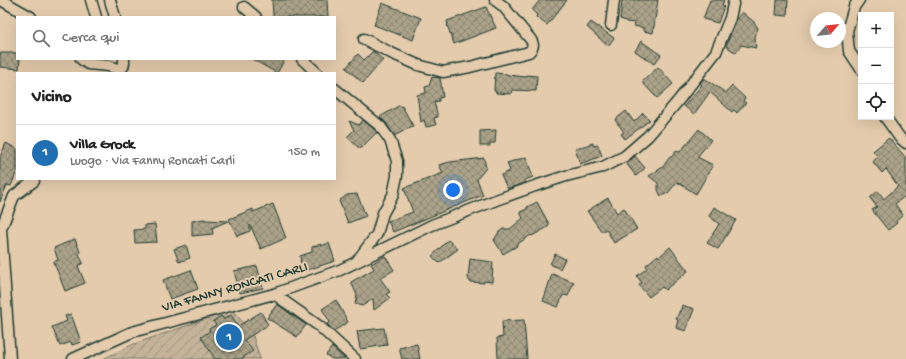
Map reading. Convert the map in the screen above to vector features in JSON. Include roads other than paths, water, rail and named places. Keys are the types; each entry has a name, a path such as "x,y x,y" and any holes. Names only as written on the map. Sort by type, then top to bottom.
{"street":[{"path":"1,0 29,16"},
{"path":"91,0 96,16"},
{"path":"110,0 115,16"},
{"path":"364,38 391,54 418,65 443,72 470,67 529,52 533,47 532,40 503,6 495,0"},
{"path":"611,25 614,0"},
{"name":"VIA FANNY RONCATI CARLI","path":"73,359 132,332 274,294 340,270 432,224 535,186 603,166 625,156 648,136 678,102 716,52 730,18 734,0"},
{"path":"858,64 849,51 848,31 854,7 859,0"},
{"path":"244,6 255,16"},
{"path":"82,60 88,64 96,62 118,69 123,66 124,60"},
{"path":"303,60 316,72"},
{"path":"336,90 380,126 393,146 397,161 397,176 392,195 377,234 356,263"},
{"path":"887,120 900,138 906,143"},
{"path":"10,359 1,229 14,196 34,181"},
{"path":"274,294 319,326 355,359"}],"place":[{"name":"Villa Grock","path":"229,337"}]}
